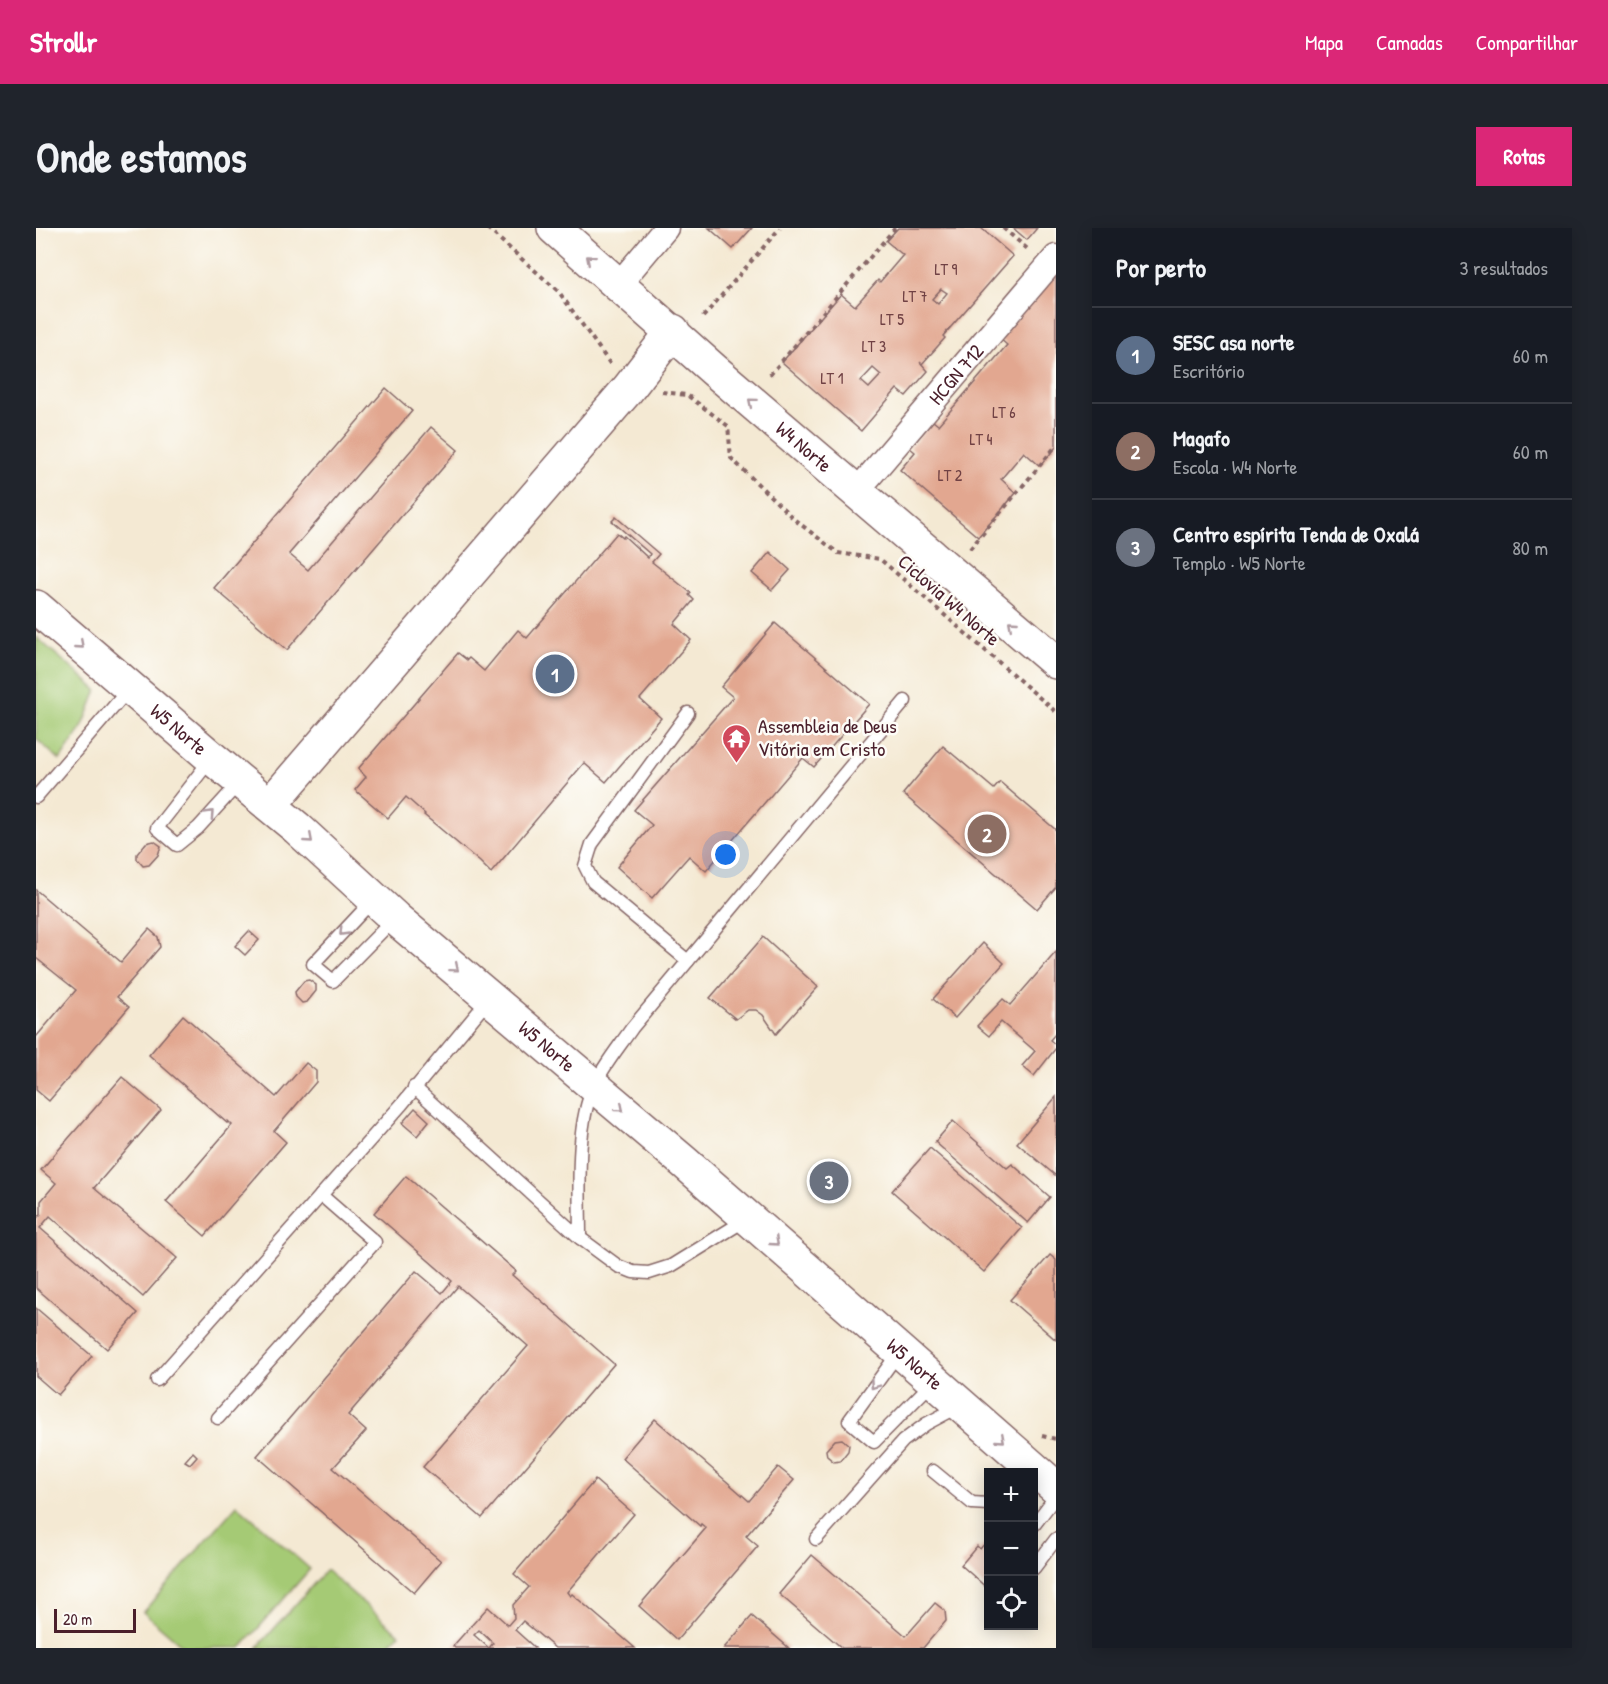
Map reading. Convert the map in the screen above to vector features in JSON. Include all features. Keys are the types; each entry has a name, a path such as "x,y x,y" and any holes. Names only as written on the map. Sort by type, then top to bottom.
{"main road":[{"name":"W4 Norte","path":"554,228 673,331 714,370 1056,662"},
{"path":"270,805 628,389 673,331"},
{"name":"W5 Norte","path":"36,607 324,851 385,909 748,1218 962,1406 1026,1468"},
{"name":"W5 Norte","path":"1038,1476 1056,1488"}],"street":[{"path":"620,284 666,228"},
{"name":"HCGN 712","path":"857,491 1056,257"}],"lane":[{"path":"36,797 130,688"},
{"path":"580,1238 582,1136 585,1112 594,1086 632,1028 905,701"},
{"path":"688,713 592,844 585,866 593,882 688,961"},
{"path":"212,758 157,828 177,845 198,828 241,781"},
{"path":"385,909 333,981 313,964 385,909"},
{"path":"157,1380 402,1104 490,998"},
{"path":"414,1087 580,1238 618,1266 633,1272 649,1274 671,1266 748,1218"},
{"path":"218,1418 375,1242 321,1195"},
{"path":"899,1351 849,1421 874,1442 933,1381"},
{"path":"816,1539 903,1441 926,1424 962,1406"},
{"path":"933,1471 972,1503 984,1504"},
{"path":"1036,1522 1056,1496"},
{"path":"1038,1563 1056,1539"}],"path":[{"path":"487,228 559,292 628,389"},
{"path":"703,318 780,228"},
{"path":"770,375 895,228"},
{"path":"1003,228 1029,250"},
{"name":"Ciclovia W4 Norte","path":"628,389 687,394 728,426 731,458 795,520 838,553 880,559 1056,712"},
{"path":"970,549 1056,446"}],"green space":[{"path":"36,637 97,690 83,726 60,760 36,739"},
{"path":"237,1505 310,1569 241,1648 185,1648 143,1612"},
{"path":"326,1570 399,1634 386,1648 257,1648"}],"building":[{"path":"709,228 752,228 733,249"},
{"path":"898,228 981,228 1013,256 943,336 945,338 922,364 920,362 928,371 906,396 897,389 861,431 782,362 841,294 855,306 878,280 880,282 903,255 886,241","holes":["941,289 947,293 938,304 932,299","873,368 881,375 869,388 861,381"]},
{"path":"1013,228 1037,228 1027,240"},
{"path":"1054,275 1056,277 1056,447 1040,466 1024,452 1001,479 1016,493 978,537 900,470 915,452 910,448 933,421 938,425 1007,345 999,338"},
{"path":"386,388 412,411 289,554 308,570 431,427 458,450 287,650 214,588"},
{"path":"616,517 659,554 652,562 691,593 689,595 694,600 674,624 691,640 640,699 661,718 606,782 584,763 491,873 406,797 388,818 355,790 366,777 358,769 458,653 467,660 469,658 484,671 518,630 527,638 617,533 623,538 624,536 648,558 650,554 612,521"},
{"path":"770,552 790,570 772,590 752,573"},
{"name":"Assembleia de Deus Vitória em Cristo","path":"775,623 869,704 814,767 803,758 706,871 689,856 652,898 617,867 652,825 634,810 733,697 721,687"},
{"path":"943,746 994,789 1000,782 1056,830 1056,887 1037,909 903,794"},
{"path":"154,841 161,846 158,855 149,865 143,866 137,859 137,854 146,843"},
{"path":"36,890 121,962 149,929 158,937 160,947 117,997 129,1007 49,1101 36,1090 36,1037 76,990 36,958"},
{"path":"249,931 259,940 245,955 235,946"},
{"path":"763,937 818,987 776,1034 763,1015 756,1010 748,1010 736,1019 710,998"},
{"path":"983,943 1004,963 955,1018 933,999"},
{"path":"1056,952 1056,1033 1050,1040 1056,1048 1034,1076 1022,1066 1035,1051 1001,1022 989,1036 977,1026 1003,999 1010,1005"},
{"path":"309,980 316,985 316,991 307,1002 302,1003 296,997 295,992 304,981"},
{"path":"183,1015 276,1097 306,1063 316,1071 316,1082 274,1131 286,1142 205,1236 166,1202 232,1125 149,1055"},
{"path":"122,1077 161,1110 94,1188 177,1258 143,1297 50,1216 40,1228 138,1313 107,1349 36,1288 36,1219 41,1214 41,1201 56,1183 41,1170"},
{"path":"1056,1097 1056,1176 1017,1143"},
{"path":"415,1108 429,1121 417,1136 402,1123"},
{"path":"953,1121 1007,1168 1012,1164 1050,1197 1028,1223 935,1142"},
{"path":"930,1148 1022,1228 984,1272 892,1191"},
{"path":"406,1176 516,1271 512,1275 614,1364 482,1518 423,1467 528,1346 458,1286 348,1415 366,1431 333,1468 441,1561 414,1593 257,1456 416,1271 442,1293 452,1281 374,1213"},
{"path":"1050,1255 1056,1260 1056,1340 1010,1300"},
{"path":"36,1308 92,1356 58,1395 36,1376"},
{"path":"655,1419 749,1501 778,1467 794,1480 746,1536 758,1546 677,1640 639,1606 706,1528 701,1524 700,1526 622,1458"},
{"path":"842,1439 849,1445 848,1451 840,1461 834,1462 827,1456 826,1450 835,1440"},
{"path":"193,1452 197,1456 190,1464 185,1461"},
{"path":"595,1480 634,1514 567,1592 635,1648 555,1648 523,1621 515,1630 535,1648 489,1648 455,1648 453,1646 488,1607 508,1625 514,1618 513,1605 529,1587 514,1574","holes":["479,1630 493,1643 489,1648 474,1635"]},
{"path":"984,1544 984,1585 961,1565 977,1546 980,1549"},
{"path":"812,1555 906,1636 935,1603 945,1611 946,1621 923,1648 842,1648 779,1594"},
{"path":"752,1616 789,1648 724,1648"}],"place":[{"name":"SESC asa norte","path":"555,674"},
{"name":"Assembleia de Deus Vitória em Cristo","path":"737,764"},
{"name":"Magafo","path":"987,834"},
{"name":"Centro espírita Tenda de Oxalá","path":"829,1181"}]}
